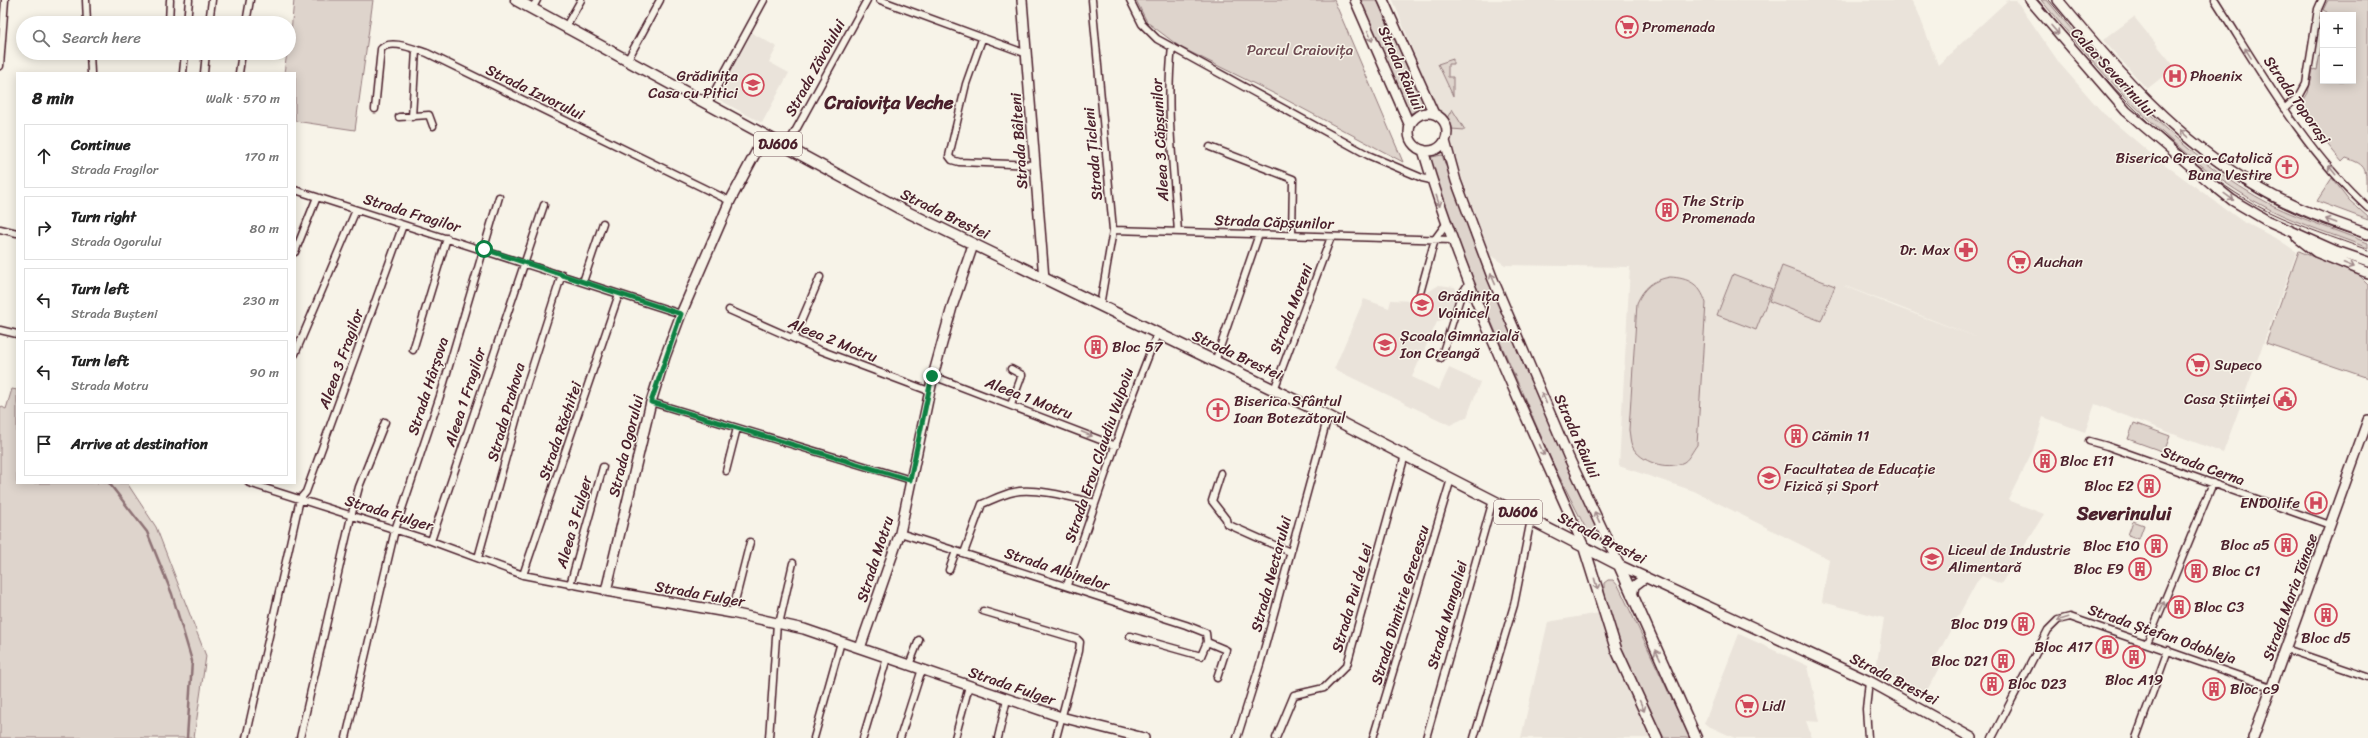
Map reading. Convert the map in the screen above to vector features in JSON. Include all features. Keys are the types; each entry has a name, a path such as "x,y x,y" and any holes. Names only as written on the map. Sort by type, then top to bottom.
{"main road":[{"name":"Strada Brestei","path":"516,0 534,4 565,28 764,137 973,245 1328,416 1620,565 1869,681 1972,738"},
{"name":"Strada Bâlteni","path":"1022,0 1044,279"},
{"name":"Strada Râului","path":"1355,0 1410,126 1410,139 1415,146 1423,150 1431,180 1446,224 1469,283 1584,547 1616,649 1656,738"},
{"name":"Strada Râului","path":"1383,0 1434,114 1441,118 1446,125 1447,133 1445,141 1456,181 1492,277 1569,458 1620,565 1632,596 1696,738"},
{"name":"Calea Severinului","path":"2030,0 2126,111 2232,200 2291,232 2336,251 2368,262"},
{"name":"Calea Severinului","path":"2058,0 2128,83 2158,112 2217,162 2287,203 2368,234"},
{"name":"Strada Râului","path":"1410,126 1419,116 1434,114"},
{"name":"Strada Ogorului","path":"606,591 651,402 681,314 730,201 764,137"},
{"path":"1423,150 1435,149 1445,141"},
{"path":"2291,232 2316,252 2368,273"},
{"name":"Strada Motru","path":"860,648 900,533 932,376 952,307 973,245"},
{"name":"Strada Maria Tănase","path":"2253,738 2366,430 2368,420"},
{"path":"1632,596 1634,586 1646,577"},
{"name":"Strada Fulger","path":"606,591 732,613 804,629 1061,717 1140,738"}],"street":[{"path":"0,66 5,0"},
{"path":"86,0 87,16"},
{"path":"169,16 170,0"},
{"path":"188,16 189,0"},
{"path":"210,16 212,0"},
{"path":"247,16 250,0"},
{"path":"565,28 581,0"},
{"path":"627,62 660,0"},
{"path":"707,105 764,0"},
{"name":"Strada Zăvoiului","path":"786,148 867,0"},
{"path":"880,0 982,39 1027,54"},
{"name":"Strada Țicleni","path":"1092,0 1113,230 1100,306"},
{"path":"1130,0 1142,24 1157,39 1368,155 1422,178 1431,180"},
{"name":"Strada Toporași","path":"2215,0 2284,109 2338,178 2368,208"},
{"path":"2284,109 2300,95 2306,84 2313,53 2318,9 2322,0"},
{"path":"982,39 966,84 949,156 952,160 959,162 1035,165"},
{"name":"Strada Izvorului","path":"375,109 382,47 396,45 416,50 730,201"},
{"name":"Aleea 3 Căpșunilor","path":"1172,47 1170,64 1171,124 1178,232"},
{"path":"412,117 416,50"},
{"path":"90,60 91,72"},
{"path":"183,72 184,60"},
{"path":"204,72 205,60"},
{"path":"238,72 241,60"},
{"path":"399,117 429,116 433,126"},
{"path":"1210,147 1293,179 1292,234"},
{"name":"Strada Fragilor","path":"296,190 562,274 681,314"},
{"path":"296,250 317,197"},
{"name":"Strada Hârșova","path":"346,738 395,530 441,393 498,197"},
{"name":"Aleea 1 Fragilor","path":"431,541 544,205"},
{"path":"296,352 356,210"},
{"path":"583,282 603,224"},
{"path":"1420,293 1435,239 1446,224"},
{"name":"Aleea 3 Fragilor","path":"246,738 300,499 306,492 403,225"},
{"path":"0,230 16,232"},
{"name":"Strada Căpșunilor","path":"1113,230 1292,234 1331,237 1452,240"},
{"path":"1215,362 1260,234"},
{"name":"Strada Moreni","path":"1274,390 1331,237"},
{"path":"412,350 447,238"},
{"name":"Strada Prahova","path":"478,558 522,399 562,274"},
{"path":"794,338 820,278"},
{"path":"1441,358 1461,295 1469,283"},
{"name":"Strada Răchitei","path":"523,575 619,294"},
{"name":"Aleea 2 Motru","path":"729,310 859,365 929,391"},
{"path":"0,330 16,334"},
{"name":"Strada Erou Claudiu Vulpoiu","path":"1067,585 1095,503 1157,334"},
{"path":"1011,369 1022,375 1011,405"},
{"name":"Aleea 1 Motru","path":"932,376 1116,446"},
{"path":"651,402 910,480"},
{"name":"Strada Nectarului","path":"1237,738 1261,661 1328,416"},
{"path":"300,738 351,516 360,487 385,422"},
{"path":"726,471 737,428"},
{"name":"Strada Cerna","path":"2089,441 2108,446 2330,525"},
{"name":"Strada Pui de Lei","path":"1276,738 1290,699 1294,695 1324,688 1347,665 1405,455"},
{"name":"Aleea 3 Fulger","path":"570,585 603,467"},
{"path":"1221,473 1212,501 1226,519 1227,524 1290,552"},
{"name":"Strada Dimitrie Grecescu","path":"1373,738 1451,478"},
{"path":"2147,643 2213,483"},
{"name":"Strada Fulger","path":"253,484 431,541 523,575 606,591"},
{"path":"964,553 982,504 991,500 1016,491 1049,493 1095,503"},
{"name":"Strada Mangaliei","path":"1426,738 1493,500"},
{"path":"1474,738 1514,605 1531,519"},
{"name":"Strada Albinelor","path":"900,533 1067,585 1206,633 1207,642"},
{"path":"732,613 750,542"},
{"path":"949,570 956,551"},
{"path":"769,738 778,623 793,563"},
{"path":"983,611 1077,639 1080,642 1079,651 1056,738"},
{"name":"Strada Ștefan Odobleja","path":"1992,738 2048,630 2058,620 2075,618 2271,687"},
{"path":"1130,636 1201,656 1207,642 1226,650 1218,678"},
{"path":"909,665 919,640"},
{"path":"814,738 840,642"},
{"path":"2286,649 2368,676"},
{"path":"2136,738 2168,650"},
{"path":"863,738 887,658"},
{"path":"900,738 922,669"},
{"path":"1868,738 1866,710 1869,681"},
{"path":"955,738 969,686"},
{"path":"998,738 1007,699"}],"shaded area":[{"path":"1393,0 1911,0 1918,12 1938,65 2008,0 2016,0 2060,64 2103,113 2156,158 2242,221 2279,240 2297,252 2223,453 2095,404 2085,432 2043,417 2033,450 2008,500 2044,514 2001,584 1982,576 1976,583 1935,659 1941,664 1924,696 1876,669 1884,618 1822,602 1829,559 1694,491 1619,466 1630,267 1505,265 1490,255 1448,140","holes":["1845,286 1979,338 1896,307"]},
{"path":"2134,17 2175,67 2147,89 2103,40"},
{"name":"Grădinița Casa cu Pitici","path":"752,33 777,47 769,62 789,73 762,123 716,98"},
{"name":"Școala Gimnazială Ion Creangă","path":"1439,285 1455,287 1457,292 1450,316 1437,322 1412,377 1439,390 1449,368 1480,382 1467,417 1450,425 1334,369 1364,299 1389,308 1391,300 1414,301"},
{"path":"1599,613 1653,738 1521,738 1548,622"},
{"path":"1739,634 1808,666 1820,722 1806,721 1812,738 1735,738 1704,724"}],"green space":[{"path":"294,0 373,0 355,130 296,121 296,72 284,72 286,60 296,60 296,16 292,16"},
{"name":"Parcul Craiovița","path":"1136,0 1334,0 1403,162 1281,97 1180,47 1147,22"},
{"path":"1360,0 1377,0 1425,107 1409,114"},
{"path":"2041,0 2047,0 2122,86 2150,114 2208,165 2272,205 2368,243 2368,248 2281,215 2236,190 2204,167 2174,143 2117,88"},
{"path":"2328,0 2368,0 2368,193 2366,191 2366,178 2362,166 2346,158 2342,162 2315,129 2300,106 2308,93 2313,69 2317,70 2320,54 2320,84 2356,84 2356,12 2327,12 2323,10"},
{"path":"1453,59 1453,64 1448,64 1448,77 1453,77 1453,96 1438,64"},
{"path":"1452,109 1465,130 1451,129 1446,120"},
{"path":"1442,155 1487,278 1604,543 1587,531 1554,466 1474,282 1427,158"},
{"path":"2332,178 2349,200 2368,217 2368,220 2317,201"},
{"path":"2299,251 2360,276 2368,284 2368,378 2266,343"},
{"path":"1782,266 1835,286 1821,321 1769,301"},
{"path":"1733,274 1772,289 1756,330 1717,315"},
{"path":"1670,277 1683,279 1693,283 1701,291 1706,303 1697,445 1686,461 1670,466 1655,463 1641,457 1632,446 1629,430 1637,303 1650,285 1659,280"},
{"path":"12,389 16,390 16,484 128,484 156,527 206,656 194,738 0,738 0,406 6,409"},
{"path":"2134,423 2170,436 2164,452 2128,439"},
{"path":"2133,521 2144,525 2139,539 2128,535"},
{"path":"1608,580 1613,580 1619,587 1690,738 1664,738 1626,661 1617,639 1605,599 1604,583"}],"waterway":[{"path":"110,484 147,532 172,594 192,661 187,738"}],"tram line":[{"path":"2038,0 2088,59 2143,118 2204,171 2236,193 2269,212 2368,250"},
{"path":"2049,0 2125,85 2179,137 2209,161 2240,183 2283,208 2319,223 2368,240"}],"place":[{"name":"Promenada","path":"1627,27"},
{"name":"Phoenix","path":"2175,76"},
{"name":"Grădinița Casa cu Pitici","path":"753,85"},
{"name":"Biserica Greco-Catolică Buna Vestire","path":"2287,167"},
{"name":"The Strip Promenada","path":"1667,210"},
{"name":"Dr. Max","path":"1966,250"},
{"name":"Auchan","path":"2019,262"},
{"name":"Grădinița Voinicel","path":"1422,305"},
{"name":"Școala Gimnazială Ion Creangă","path":"1385,345"},
{"name":"Bloc 57","path":"1096,347"},
{"name":"Supeco","path":"2198,365"},
{"name":"Casa Științei","path":"2285,399"},
{"name":"Biserica Sfântul Ioan Botezătorul","path":"1218,410"},
{"name":"Cămin 11","path":"1796,436"},
{"name":"Bloc E11","path":"2045,461"},
{"name":"Facultatea de Educație Fizică și Sport","path":"1769,478"},
{"name":"Bloc E2","path":"2149,486"},
{"name":"ENDOlife","path":"2316,503"},
{"name":"Bloc a5","path":"2286,545"},
{"name":"Bloc E10","path":"2156,546"},
{"name":"Liceul de Industrie Alimentară","path":"1932,559"},
{"name":"Bloc E9","path":"2140,569"},
{"name":"Bloc C1","path":"2196,571"},
{"name":"Bloc C3","path":"2179,607"},
{"name":"Bloc d5","path":"2326,615"},
{"name":"Bloc D19","path":"2023,624"},
{"name":"Bloc A17","path":"2107,647"},
{"name":"Bloc A19","path":"2134,657"},
{"name":"Bloc D21","path":"2003,661"},
{"name":"Bloc D23","path":"1992,684"},
{"name":"Bloc c9","path":"2214,689"},
{"name":"Lidl","path":"1747,706"}],"district":[{"name":"Craiovița Veche","path":"889,102"},
{"name":"Severinului","path":"2124,513"}],"route":[{"path":"484,249 681,314 665,357 651,402 910,480 932,376"}]}
